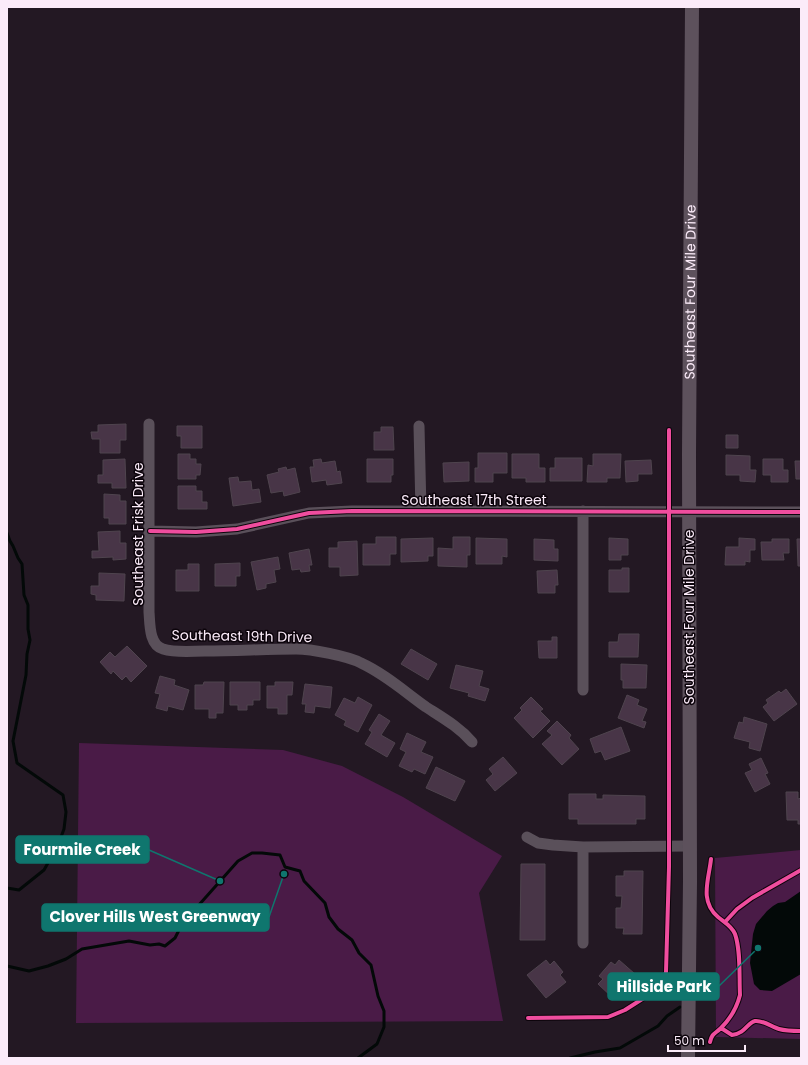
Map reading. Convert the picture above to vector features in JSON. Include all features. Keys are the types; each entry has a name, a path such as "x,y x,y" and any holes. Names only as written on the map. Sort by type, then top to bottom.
{"main road":[{"name":"Southeast Four Mile Drive","path":"688,1058 692,7"}],"street":[{"name":"Southeast Frisk Drive","path":"149,424 150,629 155,643"},
{"path":"419,426 421,511"},
{"name":"Southeast 17th Street","path":"150,531 196,532 237,529 309,513 352,511 801,512"},
{"path":"582,511 583,690"},
{"name":"Southeast 19th Drive","path":"155,643 162,649 184,651 298,649 332,654 360,662 397,685 449,722 464,733 472,742"},
{"path":"527,837 538,843 583,847 689,846"},
{"path":"583,847 583,943"}],"shaded area":[{"path":"79,743 283,750 342,766 403,797 502,856 479,893 503,1021 76,1023"},
{"path":"801,850 801,1039 716,1037 715,858"},
{"path":"801,891 801,974 772,991 760,990 754,984 750,963 753,934 756,924 773,906 778,903 785,902"}],"building":[{"path":"126,424 126,440 120,440 120,453 100,453 100,439 92,439 91,432 98,432 98,425"},
{"path":"177,426 202,426 202,448 181,448 181,436 177,436"},
{"path":"381,427 393,427 394,450 374,450 374,432 381,432"},
{"path":"726,435 738,435 738,448 726,448"},
{"path":"478,453 507,453 507,473 493,473 493,482 475,482 475,468 478,468"},
{"path":"178,454 190,454 190,459 196,459 196,464 201,464 200,475 196,475 196,479 178,479"},
{"path":"512,454 539,454 539,468 545,468 545,482 526,482 526,478 512,478"},
{"path":"593,454 621,454 620,478 607,478 607,482 587,482 588,465 593,466"},
{"path":"726,455 750,456 750,470 756,470 755,482 740,481 740,475 726,475"},
{"path":"555,458 582,458 582,481 550,481 550,468 555,468"},
{"path":"125,459 126,488 112,488 112,483 98,483 98,475 103,475 103,460"},
{"path":"321,459 322,463 335,461 337,472 340,471 342,483 327,485 326,480 312,482 310,467 314,467 313,460"},
{"path":"367,459 393,459 393,475 391,475 391,482 367,482"},
{"path":"763,459 783,459 783,470 788,470 788,482 771,482 771,475 763,475"},
{"path":"651,460 652,474 638,474 638,481 626,482 625,461"},
{"path":"795,461 801,461 801,479 796,479"},
{"path":"469,462 469,481 444,482 443,463"},
{"path":"286,467 287,470 295,468 300,492 284,496 283,491 271,493 267,475 279,472 278,469"},
{"path":"238,477 239,482 251,481 252,490 259,489 261,502 233,506 229,478"},
{"path":"178,486 196,486 196,491 202,491 202,502 207,502 207,509 178,509"},
{"path":"104,494 120,495 120,501 126,501 126,524 109,524 109,518 104,518"},
{"path":"120,531 120,543 126,543 126,559 113,560 113,557 92,558 92,551 99,551 98,532"},
{"path":"376,537 396,537 396,554 390,554 390,565 363,565 363,544 376,544"},
{"path":"453,537 470,537 470,555 467,555 467,567 438,566 438,548 453,549"},
{"path":"433,538 433,556 428,556 428,561 401,562 401,539"},
{"path":"476,538 507,539 507,557 502,556 502,564 476,564"},
{"path":"609,538 628,539 628,555 621,555 621,560 609,560"},
{"path":"739,538 755,539 755,550 750,550 750,562 745,561 745,565 725,565 726,547 739,547"},
{"path":"534,539 554,540 554,549 558,549 558,561 534,560"},
{"path":"772,539 789,539 789,553 783,553 784,560 762,560 761,542 772,542"},
{"path":"797,539 801,539 801,566 798,566"},
{"path":"357,541 358,575 340,576 340,567 329,567 329,548 338,548 338,542"},
{"path":"309,549 312,565 309,565 310,571 301,572 300,569 292,570 289,553"},
{"path":"278,557 280,569 274,570 276,582 266,584 266,588 257,590 251,562"},
{"path":"240,563 240,576 236,576 236,586 215,586 215,564"},
{"path":"188,564 199,564 199,591 176,591 176,570 188,570"},
{"path":"622,568 629,568 629,592 609,592 609,570 622,570"},
{"path":"557,570 558,585 555,585 555,593 538,593 537,571"},
{"path":"99,573 125,574 124,601 96,600 96,595 91,594 91,586 99,586"},
{"path":"619,634 639,634 638,657 609,657 609,642 618,642"},
{"path":"552,637 557,637 557,658 539,658 538,641 552,641"},
{"path":"127,646 147,666 131,682 126,676 122,680 113,671 111,674 100,662 110,652 115,657"},
{"path":"411,649 437,664 428,680 401,664"},
{"path":"621,664 647,665 646,688 623,688 623,680 621,680"},
{"path":"456,665 483,671 479,686 489,689 485,701 468,696 469,693 450,688"},
{"path":"160,676 175,680 174,685 189,690 183,710 168,706 167,711 156,708 160,694 155,693"},
{"path":"204,682 224,682 223,713 216,713 216,718 209,718 209,709 195,709 195,685 203,685"},
{"path":"230,682 260,682 260,700 253,700 253,705 247,705 247,710 238,710 238,705 230,705"},
{"path":"275,682 293,682 292,695 287,695 287,714 278,714 278,708 267,708 267,686 275,686"},
{"path":"305,684 332,687 330,708 315,706 314,713 305,712 306,704 302,704"},
{"path":"786,689 797,704 774,721 763,707 768,703 766,700 779,691 781,693"},
{"path":"627,695 639,700 637,705 647,709 642,721 646,722 644,728 618,718"},
{"path":"358,697 372,705 358,732 344,725 346,721 335,715 344,698 355,703"},
{"path":"531,697 543,709 540,711 550,721 533,738 514,718 522,710 520,708"},
{"path":"379,714 390,721 381,735 395,743 387,757 365,744 372,732 369,730"},
{"path":"744,717 767,724 760,751 749,748 750,742 734,738 739,722 743,723"},
{"path":"557,721 571,735 569,738 579,749 562,765 542,744 552,735 547,731"},
{"path":"621,727 630,751 605,760 601,751 595,753 590,739"},
{"path":"407,733 426,742 421,752 433,757 425,774 414,769 412,772 399,766 406,752 400,749"},
{"path":"503,757 517,773 495,791 486,780 493,774 489,769"},
{"path":"761,758 768,773 765,774 770,784 755,792 745,773 752,770 749,764"},
{"path":"436,767 465,781 455,801 426,788"},
{"path":"786,792 798,792 798,799 801,798 801,824 798,824 798,820 787,820"},
{"path":"569,794 596,794 596,799 603,799 603,795 645,796 645,819 636,819 636,824 578,824 578,819 569,819"},
{"path":"521,864 545,864 545,940 520,940"},
{"path":"624,871 643,871 642,934 623,934 624,928 616,928 616,908 621,908 622,896 616,896 616,876 624,876"},
{"path":"546,960 550,965 554,961 563,972 560,975 566,982 546,998 527,975"},
{"path":"619,960 635,974 613,998 598,984 603,979 599,976 611,962 615,965"}],"waterway":[{"path":"7,533 22,564 24,595 28,605 28,629 30,640 27,654 26,675 13,741 17,763 63,795 66,812 64,829 58,845 44,870 19,890 7,888"},
{"path":"7,966 29,971 66,959 82,949 129,941 165,946 175,938 182,924 238,861 252,853 280,855 285,867 300,871 304,881 325,903 329,917 338,929 352,940 359,953 371,965 378,996 384,1011 384,1027 377,1044 358,1058"},
{"path":"701,994 718,983"},
{"path":"570,1058 620,1048 658,1026 667,1016 680,1007"}],"cycle path":[{"path":"528,1018 608,1017 625,1010 658,989 663,982 666,972 669,867 669,430"},
{"path":"150,531 196,532 237,529 309,513 352,511 801,512"},
{"path":"710,1042 713,1035 730,1017 740,995 739,956 734,931 712,911 707,897 707,882 711,859"},
{"path":"725,922 737,909 752,898 801,870"},
{"path":"721,1028 732,1035 737,1034 752,1022 758,1021 782,1030 801,1031"}],"place":[{"name":"Clover Hills West Greenway","path":"284,874"},
{"name":"Fourmile Creek","path":"220,881"},
{"name":"Hillside Park","path":"758,948"}]}
